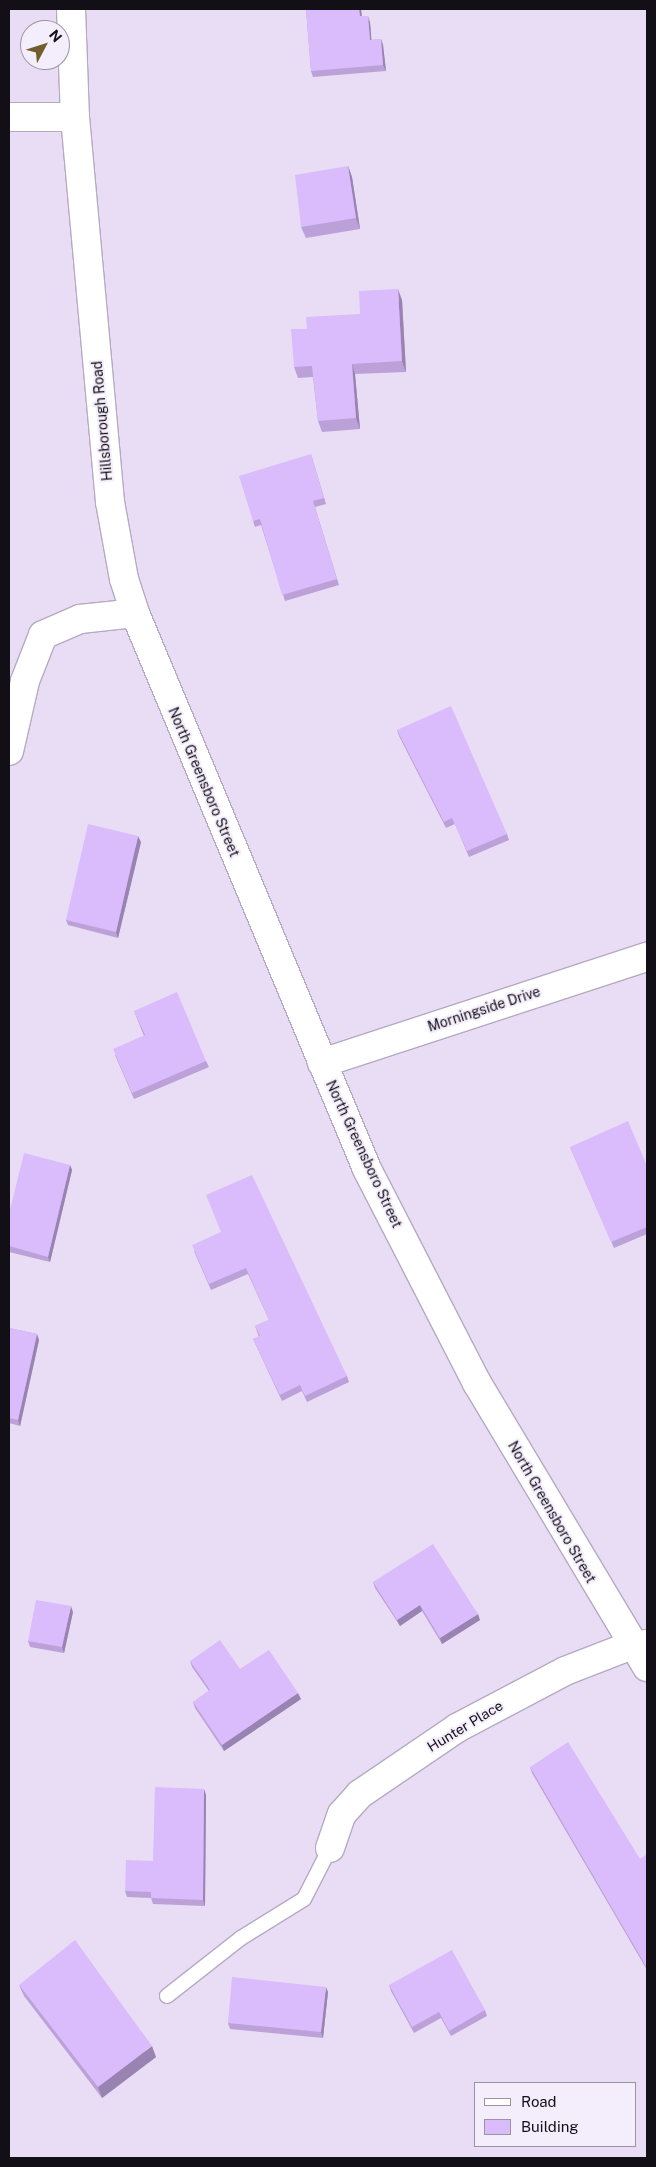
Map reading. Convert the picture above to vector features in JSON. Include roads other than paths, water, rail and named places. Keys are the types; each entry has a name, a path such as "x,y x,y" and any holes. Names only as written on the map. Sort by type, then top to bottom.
{"main road":[{"name":"Hillsborough Road","path":"71,9 75,117 110,502 124,579 136,613"},
{"path":"9,118 75,117"},
{"path":"9,751 16,685 38,644 51,628 80,619 136,613"},
{"name":"North Greensboro Street","path":"136,613 322,1063 368,1169 477,1383 642,1639 647,1667"},
{"name":"Morningside Drive","path":"322,1063 647,957"},
{"name":"Hunter Place","path":"330,1848 342,1814 360,1794 457,1728 565,1672 642,1639"}],"lane":[{"path":"167,1996 241,1938 304,1899 330,1848"}]}
